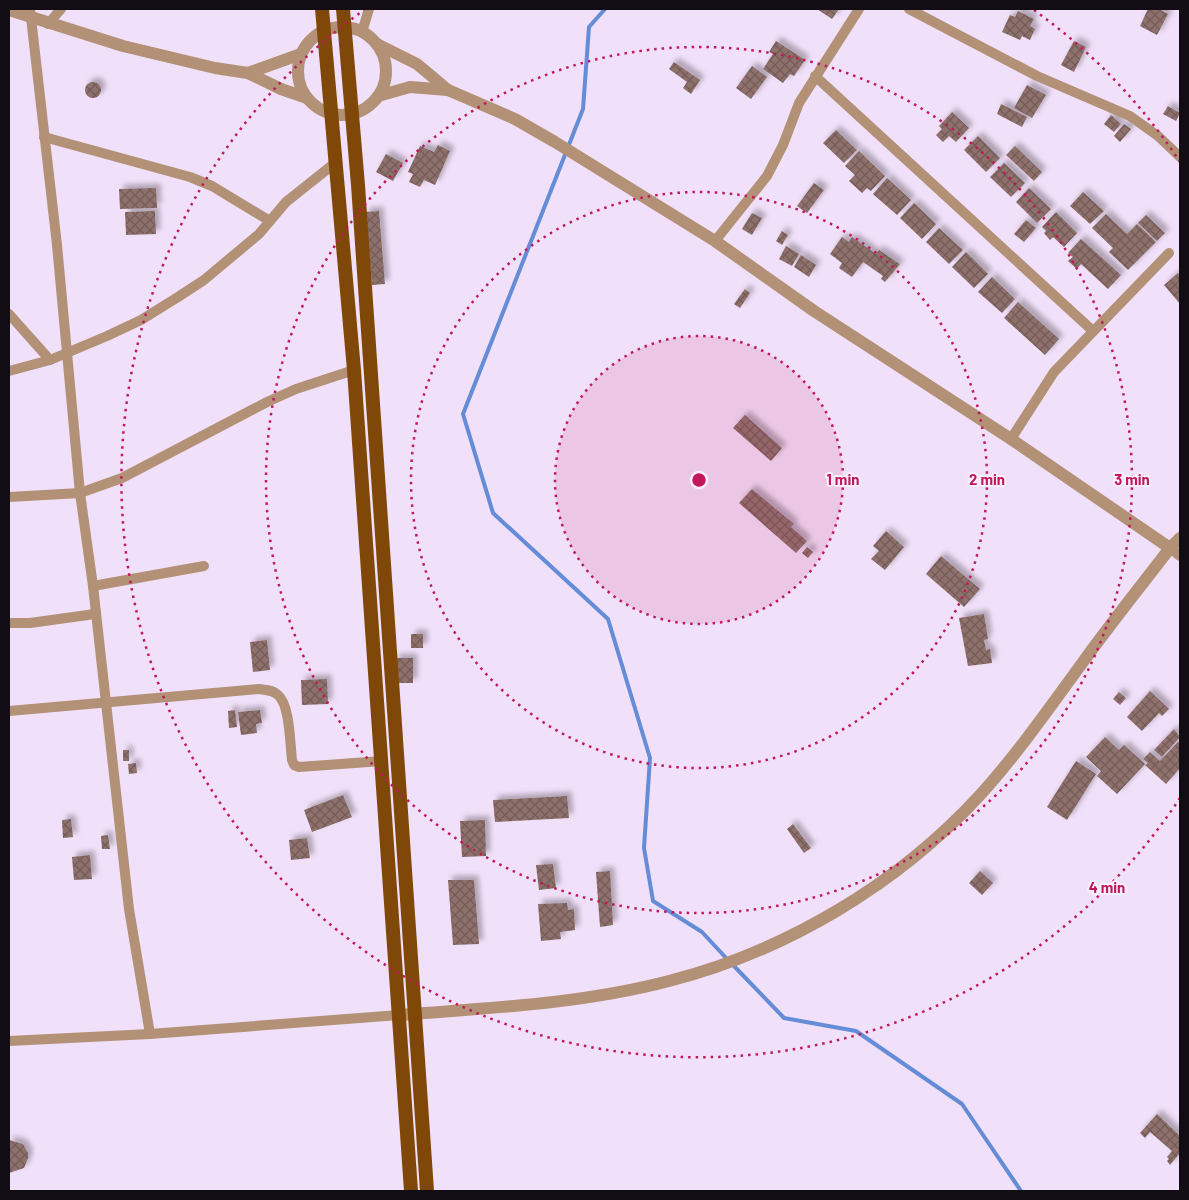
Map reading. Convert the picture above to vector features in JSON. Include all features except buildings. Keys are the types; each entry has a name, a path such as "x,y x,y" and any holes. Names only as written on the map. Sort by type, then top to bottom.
{"main road":[{"path":"322,9 334,163 354,370 411,1191"},
{"path":"343,9 352,113 427,1191"}],"street":[{"path":"48,24 62,9"},
{"path":"362,32 369,9"},
{"path":"715,241 767,176 783,144 799,103 859,9"},
{"path":"909,9 1037,76 1130,116 1158,136 1180,157"},
{"path":"9,10 31,14 48,24 123,46 214,68 248,73 281,89 307,98 321,109 331,113 352,113 365,108 378,96 386,70 382,52 377,44"},
{"path":"31,14 80,493 93,586 129,909 150,1034"},
{"path":"307,98 298,81 298,62 300,54 311,38 324,30 345,27 362,32 377,44 417,64 448,90 515,119 715,241 814,311 1011,439 1180,556"},
{"path":"248,73 300,54"},
{"path":"815,76 1093,331"},
{"path":"378,96 410,87 448,90"},
{"path":"44,137 190,177 212,186 270,221"},
{"path":"9,371 66,354 141,320 184,293 204,280 259,234 286,202 334,163"},
{"path":"1011,439 1054,372 1169,253"},
{"path":"9,314 50,360"},
{"path":"9,497 80,493 122,478 267,402 296,389 354,370"},
{"path":"9,1041 150,1034 416,1014 567,1000 667,982 703,972 766,949 824,918 878,884 933,841 980,796 1020,749 1170,548 1180,538"},
{"path":"93,586 204,566"},
{"path":"9,623 30,623 95,614"},
{"path":"9,711 106,701 259,689 269,690 278,694 285,704 294,766 299,768 382,761"}],"waterway":[{"path":"605,9 589,27 583,109 463,414 493,513 608,619 650,758 644,848 653,901 702,932 727,959"},
{"path":"732,964 784,1018 856,1031 962,1104 1021,1191"}]}
